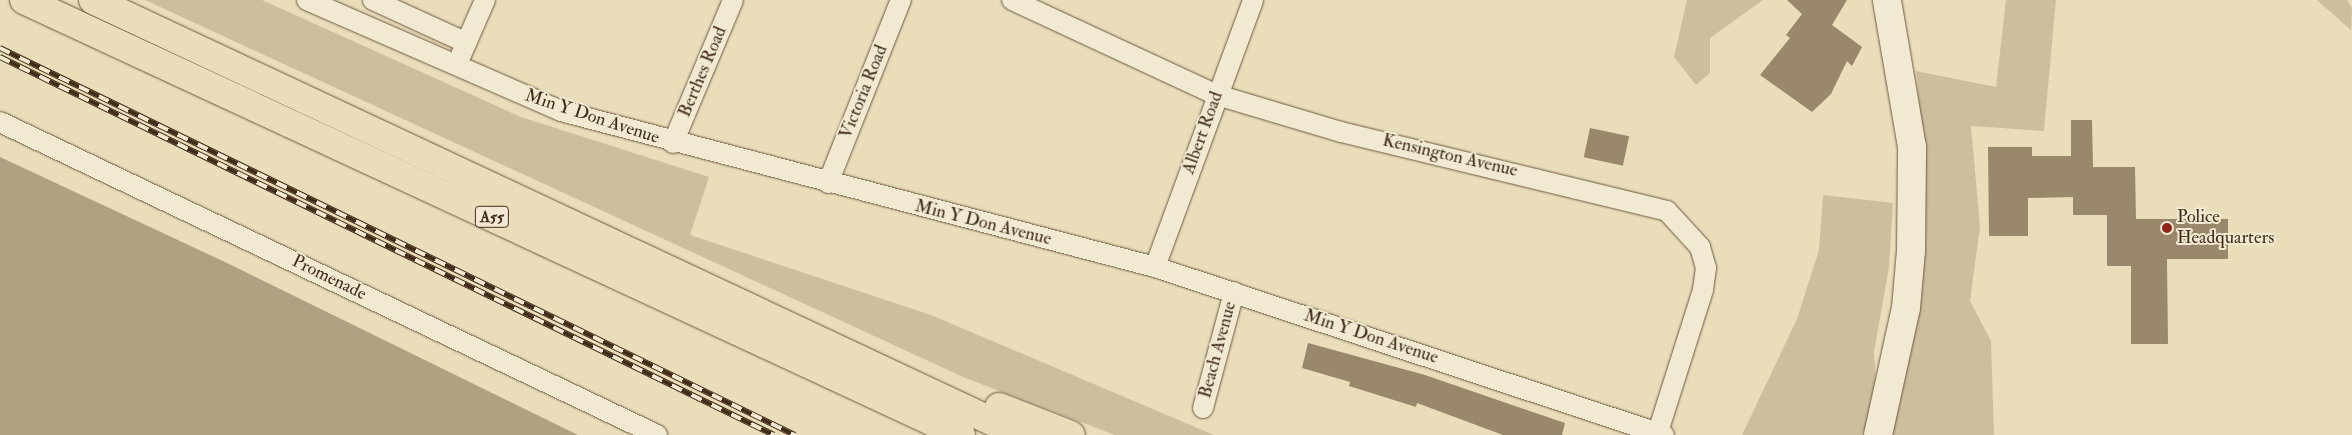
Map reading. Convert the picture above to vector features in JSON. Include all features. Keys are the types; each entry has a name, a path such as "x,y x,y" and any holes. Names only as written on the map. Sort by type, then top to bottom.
{"highway":[{"name":"A55","path":"24,0 960,435"},
{"name":"A55","path":"93,0 1022,435"},
{"path":"785,325 1071,435"},
{"path":"782,352 932,435"}],"street":[{"name":"Min Y Don Avenue","path":"307,0 455,68 561,111 673,143 1155,267 1661,434"},
{"path":"372,0 466,43"},
{"path":"455,68 485,0"},
{"name":"Berthes Road","path":"673,143 733,0"},
{"name":"Victoria Road","path":"828,183 901,0"},
{"name":"Kensington Avenue","path":"1012,0 1055,8 1217,95 1341,132 1667,211 1700,246 1706,268 1703,290 1661,434"},
{"name":"Albert Road","path":"1155,267 1253,0"},
{"path":"1878,435 1899,347 1911,250 1912,147 1887,0"},
{"name":"Promenade","path":"0,122 658,435"},
{"name":"Beach Avenue","path":"1203,408 1234,292"}],"shaded area":[{"path":"145,0 262,0 521,117 709,177 690,235 931,315 1214,435 1115,435 963,377"},
{"path":"1687,0 1763,0 1710,38 1710,73 1696,85 1674,57"},
{"path":"2006,0 2056,0 2044,131 1971,126 1980,227 1970,301 1991,341 1994,435 1882,435 1924,157 1916,71 1996,87"},
{"path":"2317,0 2347,0 2352,8 2351,30"},
{"path":"0,157 225,262 578,435 0,435"},
{"path":"1823,195 1893,203 1889,267 1874,352 1877,396 1862,435 1742,435 1797,319 1819,250"}],"building":[{"path":"1787,0 1847,0 1832,25 1862,47 1852,66 1847,61 1831,94 1812,112 1760,75 1790,38 1786,35 1802,14"},
{"name":"Police Headquarters","path":"2071,120 2092,120 2093,167 2135,167 2136,219 2228,219 2228,259 2167,259 2168,344 2131,344 2131,266 2107,266 2107,215 2073,215 2073,197 2028,198 2028,236 1989,236 1988,147 2032,147 2032,156 2071,156"},
{"path":"1590,128 1629,136 1623,166 1584,157"},
{"path":"1308,343 1425,375 1565,423 1562,435 1503,435 1417,403 1416,407 1349,386 1350,382 1302,368"}],"railway":[{"path":"0,48 795,435"},
{"path":"0,57 774,435"}],"place":[{"name":"Police Headquarters","path":"2167,228"}]}
